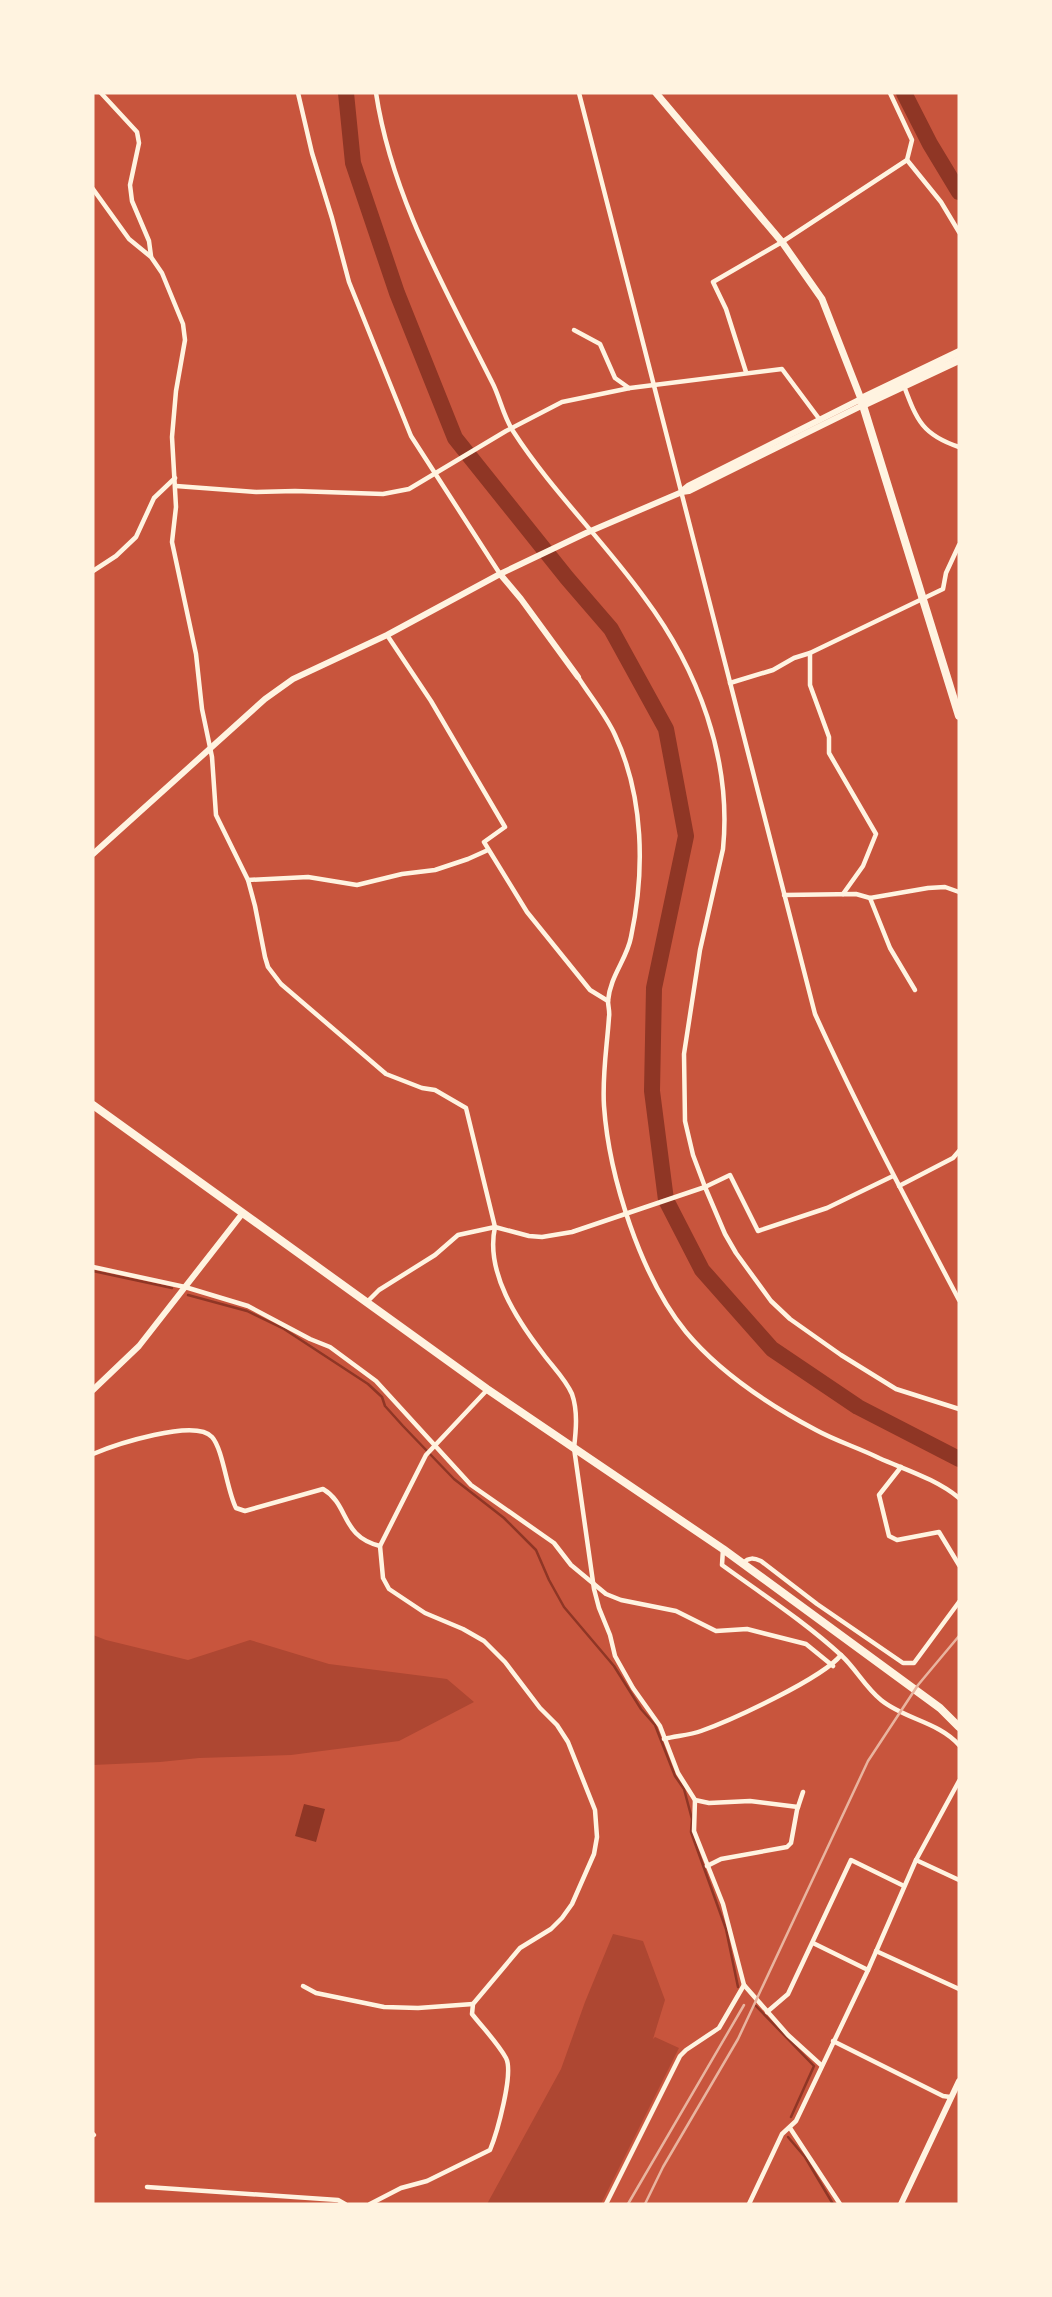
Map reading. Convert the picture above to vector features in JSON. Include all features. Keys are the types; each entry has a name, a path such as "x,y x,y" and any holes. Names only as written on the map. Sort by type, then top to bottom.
{"main road":[{"path":"656,93 782,242 822,299 862,402 959,716"},
{"path":"862,402 959,352"},
{"path":"862,402 959,360"},
{"path":"93,1105 487,1389 723,1549 940,1708 959,1727"}],"street":[{"path":"101,93 137,132 139,143 131,186 132,201 149,241 151,257"},
{"path":"298,93 312,153 349,282 411,436 438,471 500,574 521,598 578,677 615,734 629,774 640,836 639,883 629,950 617,967 608,1000 610,1016 603,1065 604,1105 610,1150 627,1212 652,1278 681,1324 707,1353 735,1378 773,1405 819,1432 935,1482 959,1498"},
{"path":"376,93 387,147 417,231 493,384 508,430 588,532 645,597 697,685 712,732 725,800 723,849 700,950 684,1054 685,1121 693,1155 705,1186 736,1253 771,1301 790,1319 841,1356 896,1389 959,1409"},
{"path":"579,93 815,1013 893,1176 959,1300"},
{"path":"746,372 726,309 713,282 782,242 907,160 912,140 890,93"},
{"path":"907,160 941,202 959,232"},
{"path":"93,189 129,239 151,257 167,281 183,324 185,340 176,391 172,437 176,477 172,542 197,654 216,815 248,880 268,967 281,984 386,1074 422,1088 435,1090 466,1108 495,1227 492,1243 494,1252 508,1296 524,1328 571,1392 576,1428 573,1448 593,1583 615,1656 633,1688 660,1726 678,1773 695,1800 694,1831 723,1904 744,1985 767,2012 821,2065"},
{"path":"573,330 600,344 615,378 630,388"},
{"path":"176,486 256,492 383,494 409,489 508,430 562,402 630,388 746,372 782,369 820,420"},
{"path":"903,386 914,413 930,435 959,447"},
{"path":"682,492 688,486 862,402"},
{"path":"93,854 265,699 293,679 387,635 500,574 588,532 689,491 862,402"},
{"path":"93,571 116,556 136,537 154,498 176,477"},
{"path":"730,683 773,670 943,589 946,573 959,545"},
{"path":"387,635 431,701 505,827 484,842 510,887 590,990 608,1000"},
{"path":"810,653 810,685 829,737 829,753 876,834 863,866 843,894"},
{"path":"248,880 308,877 358,885 402,874 435,870 488,850"},
{"path":"784,895 856,894 870,898 945,887 959,892"},
{"path":"870,898 890,948 915,990"},
{"path":"899,1186 953,1158 959,1151"},
{"path":"368,1301 387,1284 419,1266 458,1236 495,1227 542,1237 572,1232 730,1175 758,1231 827,1208 893,1176"},
{"path":"93,1390 139,1346 242,1214"},
{"path":"93,1267 185,1287 248,1306 310,1339 330,1346 376,1381 471,1485 554,1543 572,1565 613,1597 676,1611 716,1631 747,1629 806,1644 833,1665"},
{"path":"370,2204 401,2188 428,2181 490,2150 509,2071 507,2060 472,2014 473,2004 520,1948 551,1929 562,1918 572,1903 594,1854 597,1837 595,1810 568,1742 505,1662 484,1641 425,1612 389,1589 383,1578 380,1546 426,1455 487,1389"},
{"path":"93,1454 150,1435 205,1432 212,1436 217,1446 236,1508 244,1511 323,1489 333,1496 349,1527 366,1542 380,1546"},
{"path":"901,1467 879,1495 889,1536 897,1540 939,1532 959,1565"},
{"path":"723,1549 722,1565 841,1655 883,1702 908,1717 938,1729 959,1745"},
{"path":"743,1564 747,1559 761,1561 817,1604 903,1663 914,1663 959,1602"},
{"path":"664,1738 700,1731 809,1680 833,1665 841,1655"},
{"path":"749,2204 782,2134 790,2128 868,1970 916,1860 959,1782"},
{"path":"707,1866 722,1859 787,1847 791,1843 803,1792"},
{"path":"695,1800 750,1801 798,1807"},
{"path":"767,2012 788,1994 851,1860 904,1886"},
{"path":"916,1860 959,1880"},
{"path":"813,1943 868,1970"},
{"path":"876,1951 959,1989"},
{"path":"606,2204 680,2056 719,2028 744,1985"},
{"path":"303,1986 316,1993 384,2007 418,2008 473,2004"},
{"path":"833,2041 943,2096 950,2097"},
{"path":"901,2204 959,2081"},
{"path":"790,2128 840,2204"},
{"path":"147,2187 338,2200 345,2204"}],"shaded area":[{"path":"93,1635 188,1660 250,1640 329,1664 447,1679 474,1702 399,1741 291,1755 93,1765"},
{"path":"304,1804 325,1809 316,1842 295,1836"},
{"path":"613,1934 643,1941 665,2000 653,2039 655,2037 679,2048 601,2204 487,2204 561,2069"}],"waterway":[{"path":"346,93 353,163 397,293 455,438 611,629 666,729 686,836 654,988 652,1091 666,1200 702,1270 772,1349 858,1407 959,1459"},
{"path":"904,93 959,192"},
{"path":"93,1271 172,1288"},
{"path":"188,1295 247,1311 284,1329 368,1384 382,1397 385,1406 403,1426 454,1479 504,1518 536,1550 564,1607 614,1666 641,1709 655,1725 675,1776 684,1789 692,1819 691,1832 726,1929 738,1987"},
{"path":"756,2006 814,2066 791,2117"},
{"path":"788,2137 805,2157 833,2204"}],"railway":[{"path":"645,2204 663,2167 738,2039 868,1761 918,1685 959,1636"},
{"path":"628,2204 744,2005"}]}
